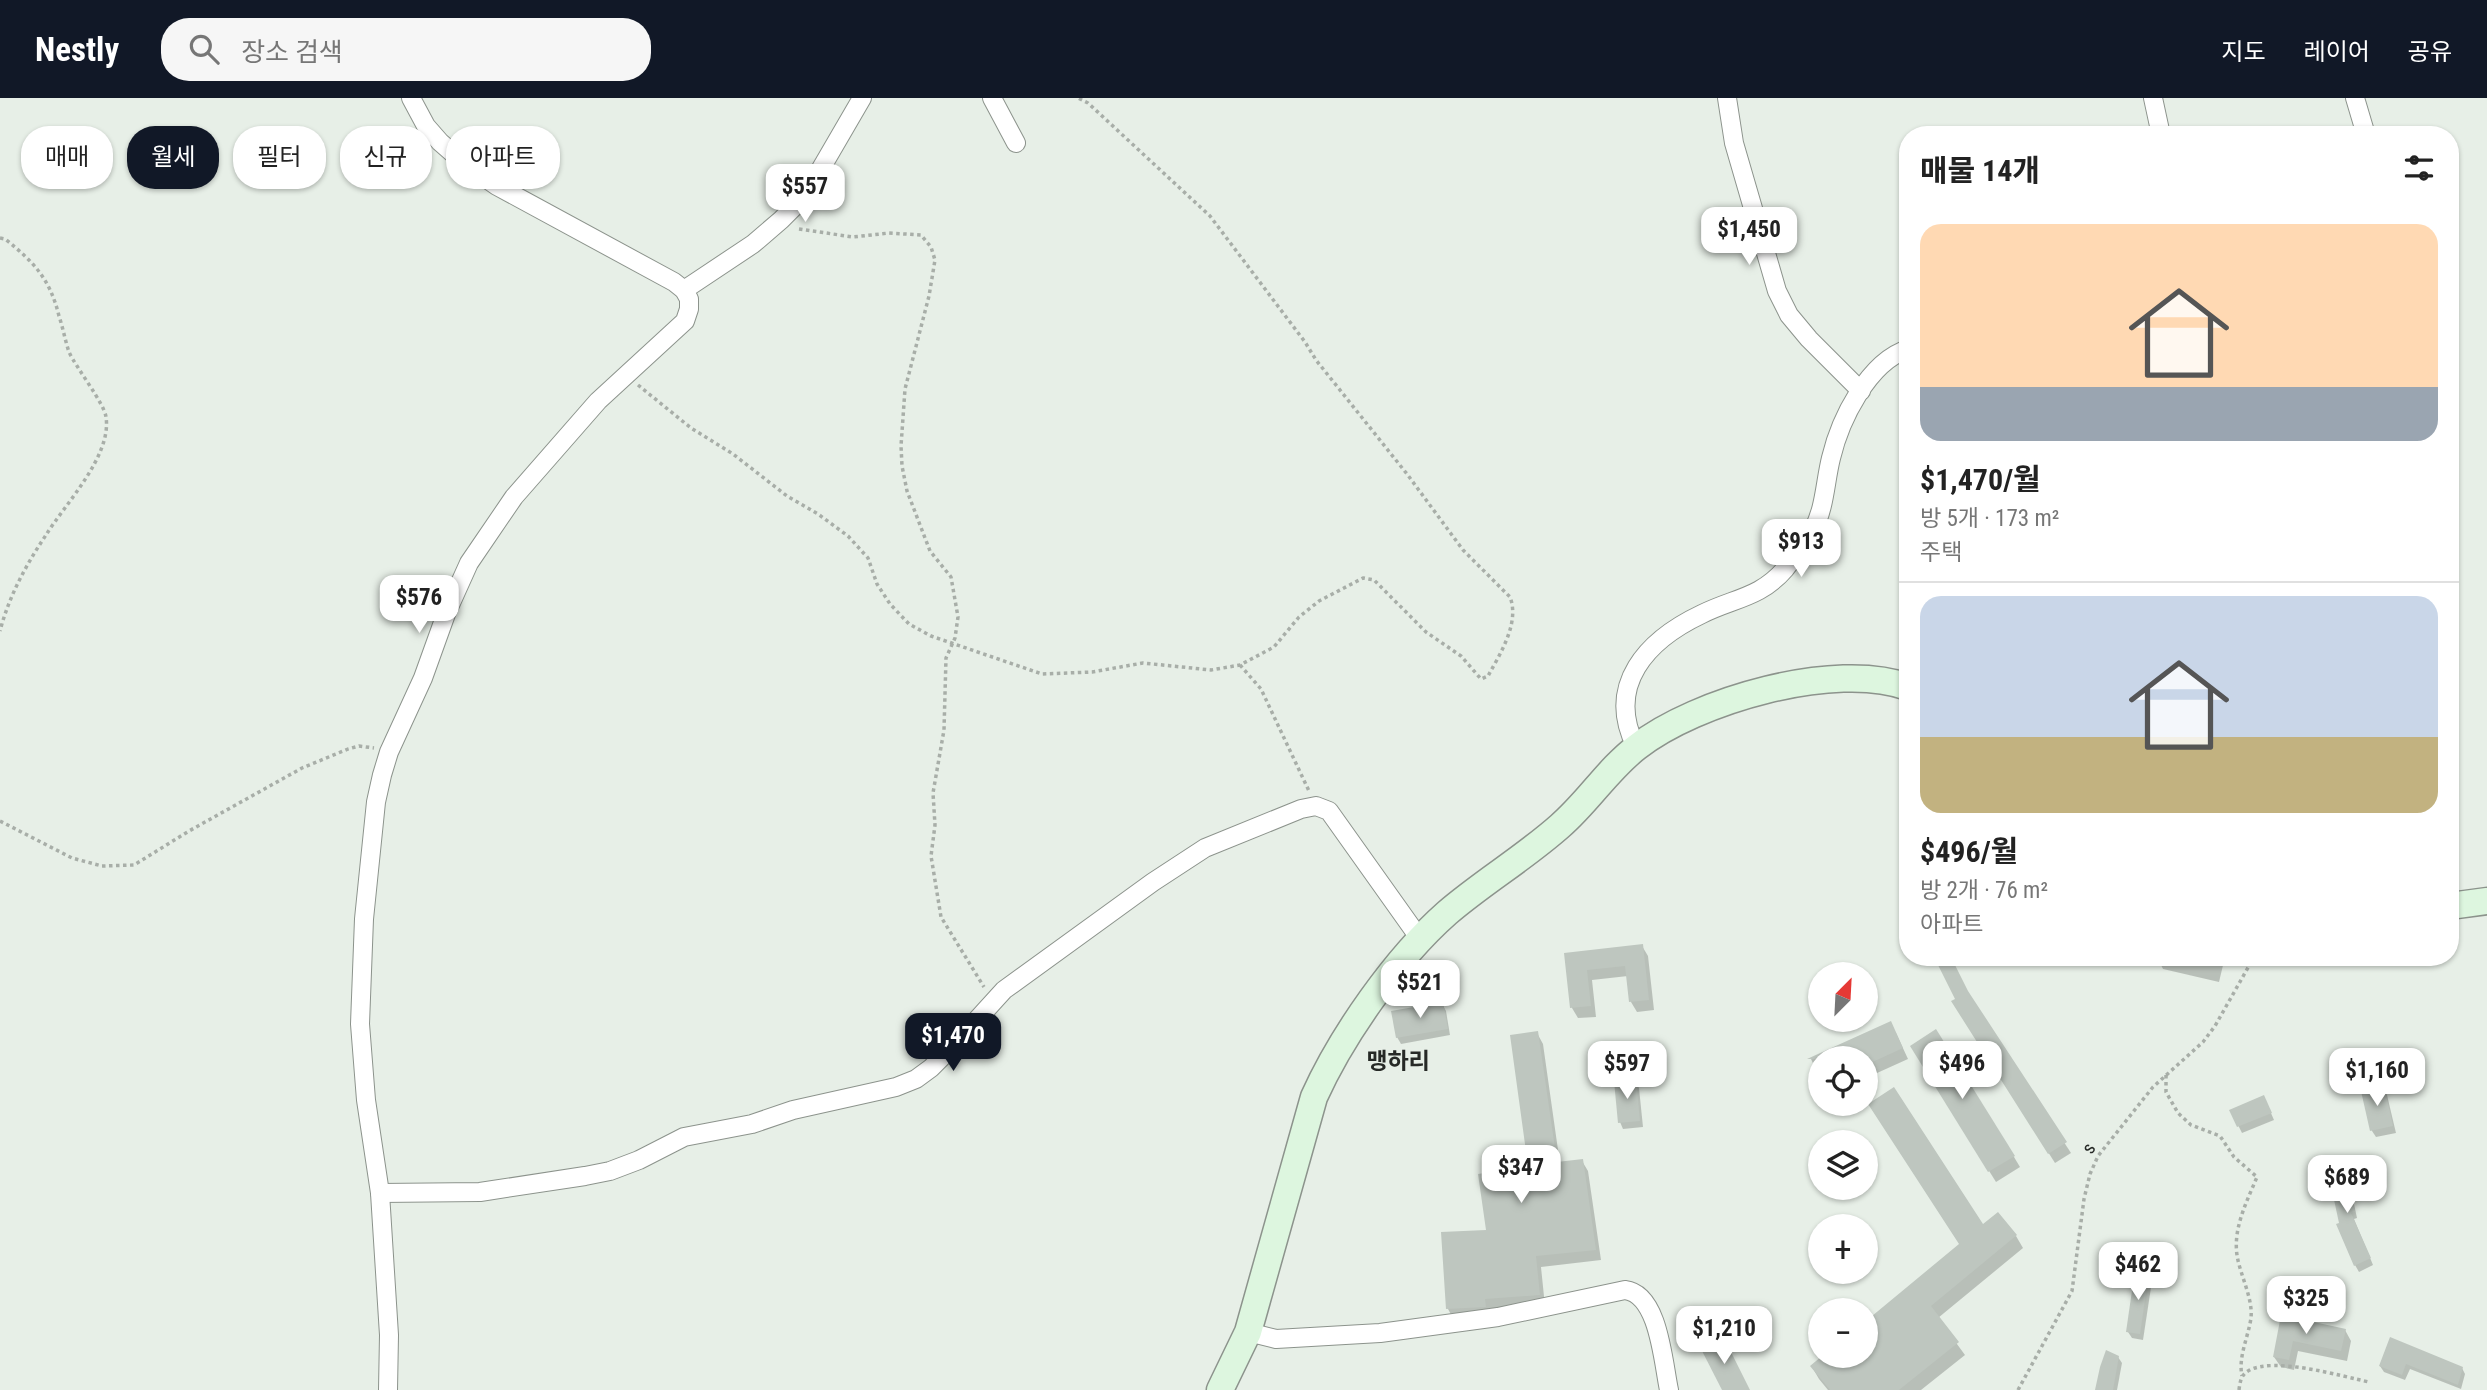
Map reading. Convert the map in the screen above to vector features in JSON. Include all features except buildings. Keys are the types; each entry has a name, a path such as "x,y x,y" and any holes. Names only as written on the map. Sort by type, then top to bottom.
{"street":[{"path":"388,1390 389,1335 380,1193 363,1067 360,980 376,802 389,752 423,678 459,585 484,538 514,497 598,401 685,321 689,309 689,299 684,290 674,282 486,179 440,142 426,126 411,98"},
{"path":"684,290 727,263 781,220 805,196 862,98"},
{"path":"992,98 1016,143"},
{"path":"1727,98 1734,143 1777,291 1789,315 1809,339 1861,391"},
{"path":"2153,98 2159,126"},
{"path":"2355,98 2363,126"},
{"path":"1636,747 1629,733 1626,708 1629,678 1637,664 1673,630 1703,613 1752,596 1769,585 1784,570 1813,530 1823,502 1831,457 1840,428 1874,372 1899,354"},
{"path":"1220,1390 1248,1332 1314,1097 1346,1038 1420,939 1478,888 1561,825 1636,747 1657,733 1695,713 1770,688 1844,678 1899,684"},
{"path":"380,1193 481,1192 610,1171 639,1160 684,1137 751,1124 812,1105 896,1087 916,1079 931,1068 992,1001 1075,937 1205,848 1301,809 1316,806 1329,811 1420,939"},
{"path":"2459,905 2487,901"},
{"path":"1248,1332 1276,1339 1380,1333 1498,1317 1625,1290 1634,1291 1651,1308 1669,1390"}],"path":[{"path":"626,375 691,428 733,454 787,496 818,513 848,536 868,558 883,594 909,624 931,636 1042,674 1092,672 1143,663 1211,670 1240,665 1274,647 1299,617 1319,601 1363,578 1374,580 1426,632 1461,656 1481,679 1488,676 1513,622 1514,607 1510,597 1463,550 1407,474 1316,360 1306,342 1210,216 1088,103 1079,98"},
{"path":"781,220 796,229 853,237 889,233 921,235 931,247 935,260 933,278 905,389 901,446 907,491 930,551 951,577 958,617 953,643 946,658 945,719 933,793 935,825 931,856 941,917 992,1001"},
{"path":"0,230 2,239 36,265 47,282 69,351 106,417 100,451 92,470 45,536 18,581 5,610 0,631"},
{"path":"1240,665 1261,689 1316,806"},
{"path":"0,821 79,860 102,866 134,865 270,785 332,754 359,746 389,752"},
{"name":"s","path":"2018,1390 2072,1291 2084,1199 2098,1156 2167,1073 2203,1042 2249,966"},
{"path":"2167,1073 2166,1092 2178,1114 2191,1125 2220,1136 2234,1157 2257,1177 2237,1234 2236,1254 2251,1315 2240,1366 2242,1376 2239,1390"},
{"path":"2242,1376 2249,1370 2274,1365 2304,1368 2369,1382"}],"district":[{"name":"맹하리","path":"1398,1061"}]}
